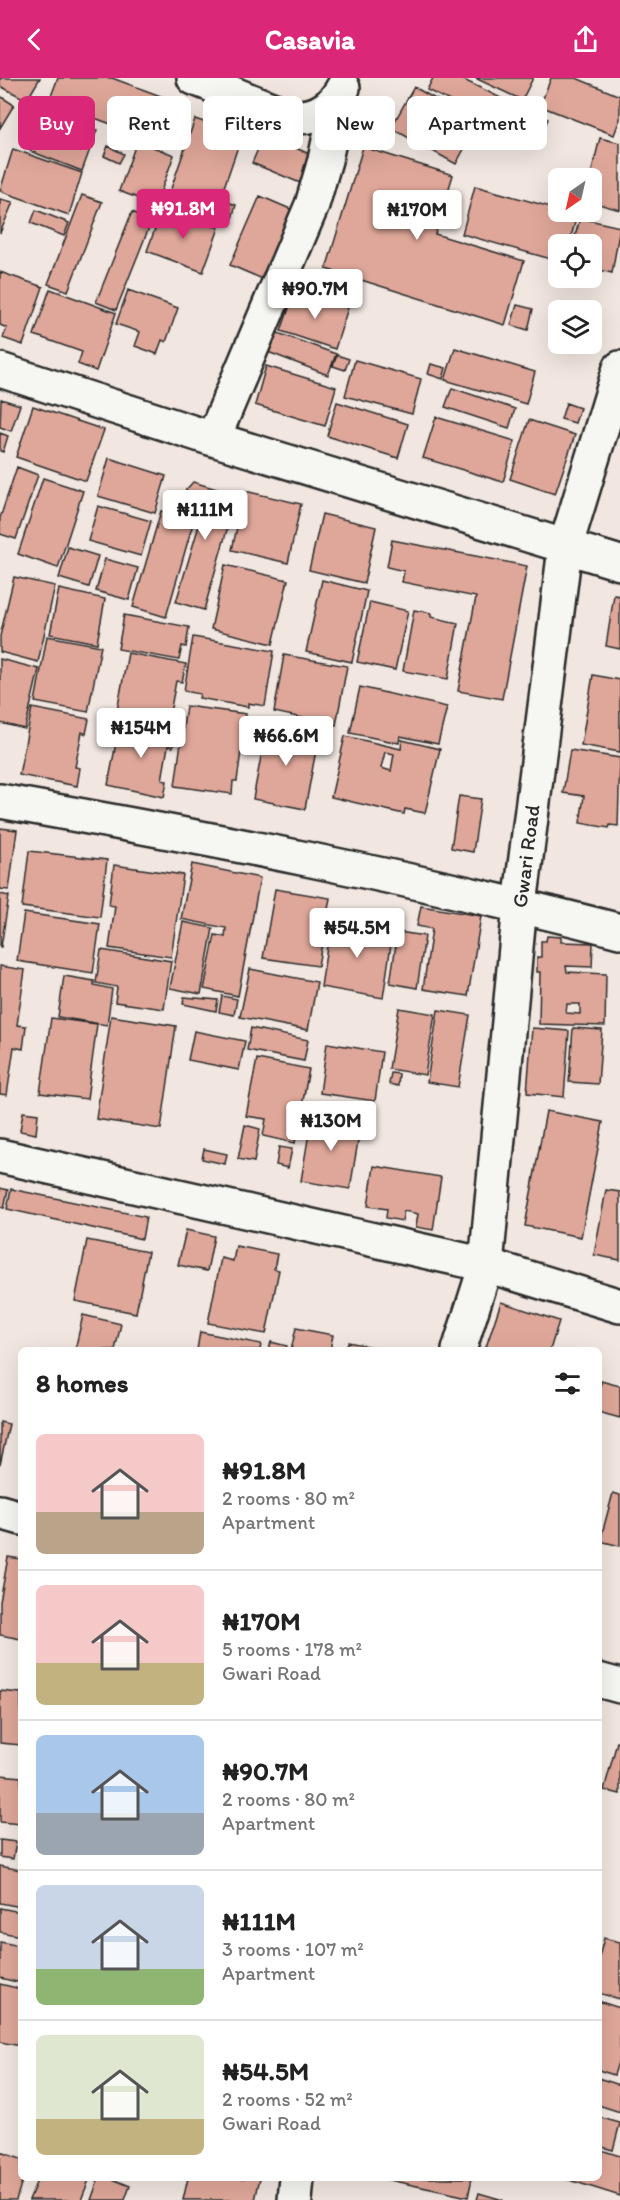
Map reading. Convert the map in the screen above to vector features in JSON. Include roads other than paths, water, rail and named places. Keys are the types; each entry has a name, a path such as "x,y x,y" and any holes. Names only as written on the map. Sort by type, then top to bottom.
{"street":[{"path":"194,78 297,117 318,114 343,88"},
{"path":"213,440 312,205 326,160 343,88"},
{"name":"Gwari Road","path":"460,1347 486,1265 520,905 565,548 620,368"},
{"path":"0,370 213,440 620,563"},
{"path":"0,801 133,825 520,905 620,931"},
{"path":"0,1156 486,1265 620,1306"},
{"path":"0,1512 18,1517"},
{"path":"602,1681 620,1686"},
{"path":"295,2200 297,2181"}]}
